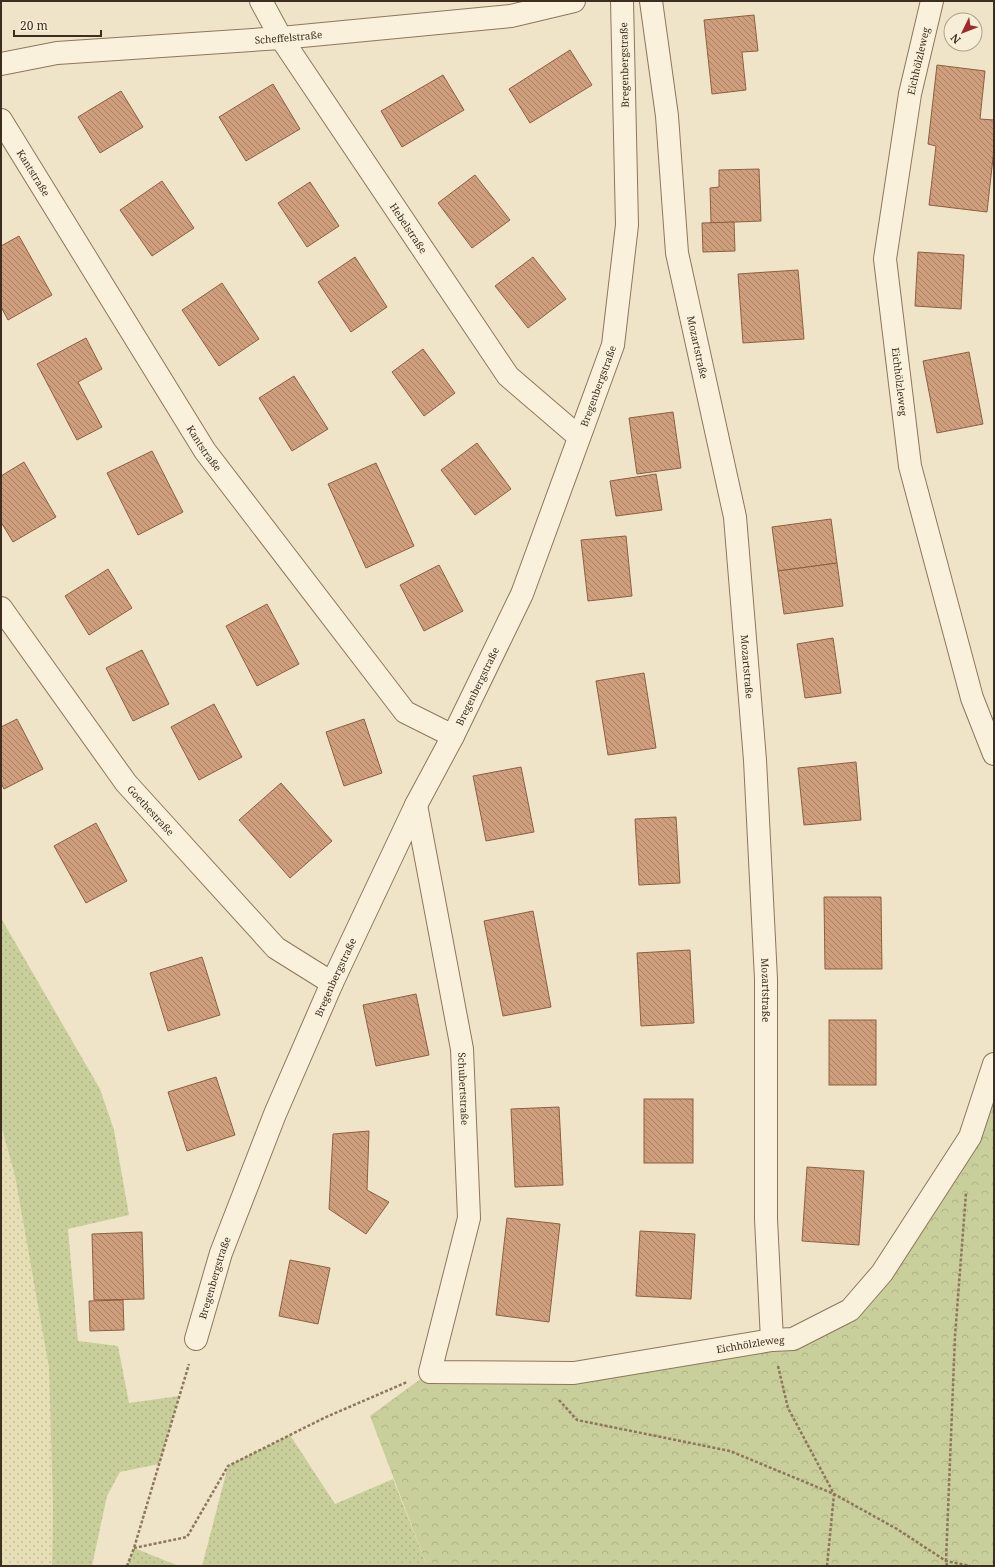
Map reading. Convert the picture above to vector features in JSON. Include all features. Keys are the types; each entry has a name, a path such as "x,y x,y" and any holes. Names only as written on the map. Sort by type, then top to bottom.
{"street":[{"name":"Hebelstraße","path":"261,1 281,38 508,376 578,437"},
{"name":"Scheffelstraße","path":"1,64 57,53 281,38 511,16 571,1"},
{"name":"Bregenbergstraße","path":"196,1339 224,1246 275,1114 332,983 416,805 453,736 522,594 578,437 613,345 627,225 622,1"},
{"name":"Mozartstraße","path":"651,1 667,116 677,253 735,517 755,760 766,979 766,1219 772,1340"},
{"name":"Eichhölzleweg","path":"932,1 910,94 885,259 910,466 972,698 994,754"},
{"name":"Kantstraße","path":"1,120 205,451 405,712 453,736"},
{"name":"Goethestraße","path":"1,608 126,782 276,948 332,983"},
{"name":"Schubertstraße","path":"416,805 462,1049 469,1218 430,1372"},
{"name":"Eichhölzleweg","path":"430,1372 574,1373 772,1340 793,1339 850,1310 882,1273 970,1137 994,1064"}],"path":[{"path":"948,1566 946,1561 955,1336 966,1191"},
{"path":"127,1566 134,1548 196,1339"},
{"path":"772,1340 788,1408 834,1494 827,1566"},
{"path":"134,1548 187,1537 228,1466 324,1418 430,1372"},
{"path":"532,1372 577,1420 730,1452 834,1494 897,1529 946,1561 970,1566"}],"shaded area":[{"path":"1,1125 15,1176 49,1368 53,1508 52,1566 1,1566"}],"green space":[{"path":"1,918 100,1089 114,1130 129,1215 68,1229 78,1341 118,1346 129,1403 179,1396 159,1464 120,1472 107,1496 92,1566 52,1566 53,1508 49,1368 15,1176 1,1125"},
{"path":"994,1064 994,1566 427,1566 370,1416 430,1372 478,1373 772,1340 850,1310 970,1137"},
{"path":"290,1435 335,1504 393,1479 427,1566 202,1566 228,1466"},
{"path":"134,1548 179,1566 127,1566"}],"building":[{"path":"754,15 758,51 742,52 746,90 712,94 704,20"},
{"path":"570,50 592,85 530,123 509,89"},
{"path":"937,65 985,71 980,119 994,120 994,149 987,212 929,205 936,146 928,144"},
{"path":"443,75 464,110 402,147 381,111"},
{"path":"273,84 300,129 246,161 219,117"},
{"path":"121,91 143,127 100,153 78,117"},
{"path":"759,169 761,221 711,223 710,188 719,187 719,170"},
{"path":"475,175 510,220 472,248 438,203"},
{"path":"162,181 194,228 152,256 120,210"},
{"path":"310,182 339,226 307,247 278,203"},
{"path":"734,222 735,251 703,252 702,223"},
{"path":"19,236 52,295 8,320 1,307 1,246"},
{"path":"918,252 964,255 961,309 915,306"},
{"path":"355,257 387,307 351,332 318,282"},
{"path":"533,257 566,299 528,328 495,286"},
{"path":"798,270 804,339 743,343 738,274"},
{"path":"222,283 259,339 219,366 182,310"},
{"path":"86,338 102,369 78,382 102,427 77,440 37,364"},
{"path":"423,349 455,393 424,416 392,372"},
{"path":"969,352 983,424 937,433 923,361"},
{"path":"294,376 328,429 292,451 259,398"},
{"path":"673,412 681,468 637,474 629,418"},
{"path":"477,443 511,489 475,515 441,470"},
{"path":"152,451 183,512 138,535 107,473"},
{"path":"24,462 56,517 13,542 1,522 1,476"},
{"path":"376,463 414,546 366,568 328,484"},
{"path":"656,474 662,510 616,516 610,481"},
{"path":"831,519 837,563 778,571 772,527"},
{"path":"626,536 632,596 588,601 581,540"},
{"path":"837,563 843,606 784,614 778,571"},
{"path":"439,565 463,611 424,631 400,585"},
{"path":"108,569 132,608 89,635 65,596"},
{"path":"267,604 299,664 257,686 226,626"},
{"path":"833,638 841,693 805,698 797,644"},
{"path":"142,650 169,704 133,721 106,668"},
{"path":"644,673 656,748 608,755 596,681"},
{"path":"214,704 242,757 199,780 171,727"},
{"path":"17,719 43,769 4,789 1,783 1,727"},
{"path":"364,719 382,773 344,786 326,732"},
{"path":"856,762 861,820 804,825 798,768"},
{"path":"521,767 534,832 486,841 473,776"},
{"path":"281,783 332,841 290,878 239,820"},
{"path":"676,817 680,883 639,885 635,819"},
{"path":"96,823 127,881 86,903 54,846"},
{"path":"824,897 881,897 882,969 825,969"},
{"path":"533,911 551,1007 503,1016 484,921"},
{"path":"690,950 694,1023 641,1026 637,953"},
{"path":"202,957 220,1015 168,1031 150,973"},
{"path":"416,994 429,1055 376,1066 363,1005"},
{"path":"829,1020 876,1020 876,1085 829,1085"},
{"path":"216,1077 235,1135 187,1151 168,1092"},
{"path":"644,1099 693,1099 693,1163 644,1163"},
{"path":"559,1107 563,1185 515,1187 511,1109"},
{"path":"369,1131 367,1190 389,1202 366,1234 329,1209 333,1134"},
{"path":"807,1167 864,1171 859,1245 802,1241"},
{"path":"507,1218 560,1224 549,1322 496,1315"},
{"path":"640,1231 695,1234 691,1299 636,1296"},
{"path":"142,1232 144,1299 94,1300 92,1234"},
{"path":"290,1260 330,1268 318,1324 279,1316"},
{"path":"123,1300 124,1330 90,1331 89,1301"}]}
